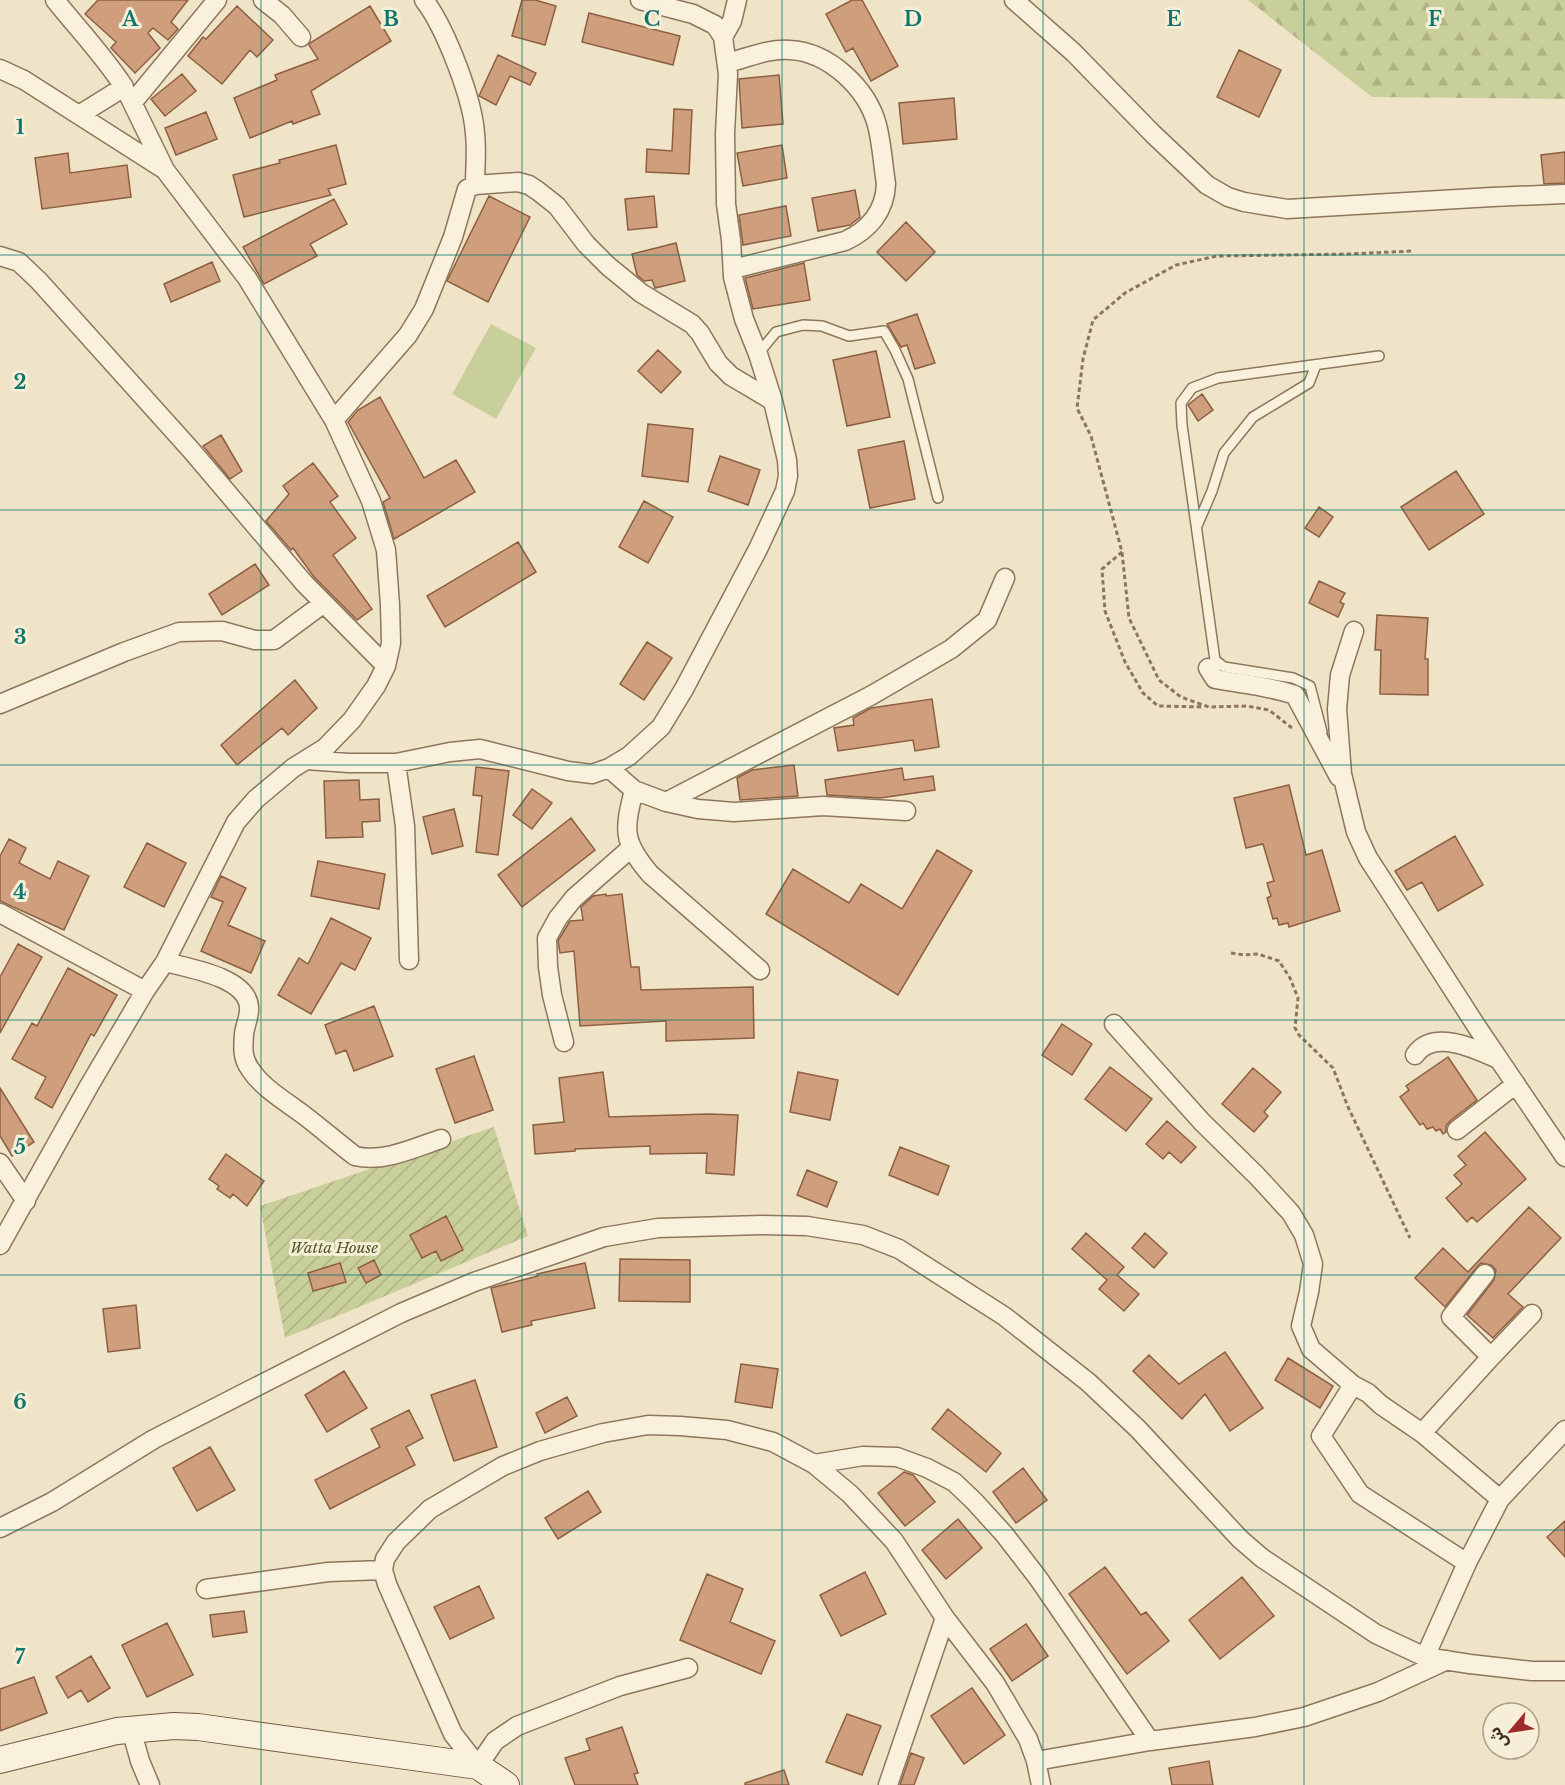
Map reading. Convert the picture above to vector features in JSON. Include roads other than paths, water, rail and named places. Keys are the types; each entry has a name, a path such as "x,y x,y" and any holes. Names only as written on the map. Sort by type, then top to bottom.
{"main road":[{"path":"0,1760 84,1738 131,1729 198,1727 478,1766 503,1783"}],"street":[{"path":"0,1245 89,1086 145,991 165,962 236,822 256,799 293,768 325,747 352,720 376,686 386,666 391,643 386,550 371,501 334,420 247,278 165,170 129,95 110,66 55,0"},
{"path":"79,116 129,95 217,0"},
{"path":"263,0 282,15 301,37"},
{"path":"424,0 440,26 459,72 470,107 475,133 476,185"},
{"path":"306,760 396,763 450,752 480,749 568,771 592,774 609,768 628,756 661,727 684,689 758,549 785,492 788,476 787,460 772,401 758,354 744,319 733,277 726,204 725,134 728,74 723,37 715,25 693,15 640,0"},
{"path":"723,37 732,21 737,0"},
{"path":"1014,0 1073,52 1153,134 1207,185 1228,197 1287,209 1565,194"},
{"path":"727,63 767,52 791,50 816,57 841,72 862,95 877,124 886,184 886,194 877,216 870,225 854,237 733,269"},
{"path":"0,69 24,80 165,170"},
{"path":"334,420 408,335 424,309 453,237 466,192 470,186 518,183 530,185 550,199 586,244 608,266 641,293 692,324 718,363 731,375 772,401"},
{"path":"0,256 19,262 39,281 191,450 297,574 386,666"},
{"path":"666,802 872,695 951,649 987,620 1005,578"},
{"path":"0,704 124,652 179,632 222,631 255,640 274,640 324,603"},
{"path":"1354,631 1340,675 1337,709 1343,780 1356,832 1368,858 1565,1157"},
{"path":"1208,668 1215,679 1280,689 1295,694 1343,780"},
{"path":"396,763 405,826 409,960"},
{"path":"609,768 634,790 666,802 698,809 734,812 823,807 906,811"},
{"path":"634,790 626,821 631,848 638,860 650,874 760,970"},
{"path":"564,1042 552,995 547,938 558,918 574,897 631,848"},
{"path":"0,913 145,991"},
{"path":"165,962 219,977 242,992 249,1008 243,1051 250,1069 277,1096 355,1156 367,1159 380,1157 441,1139"},
{"path":"1114,1024 1202,1122 1291,1213 1304,1235 1313,1264 1301,1326 1311,1349 1353,1385 1368,1393 1381,1405 1422,1433 1500,1499"},
{"path":"1415,1055 1418,1050 1428,1044 1442,1042 1473,1048 1499,1060"},
{"path":"1457,1130 1516,1084"},
{"path":"0,1163 26,1201"},
{"path":"0,1528 52,1502 154,1439 401,1313 474,1282 604,1237 648,1230 728,1225 807,1226 863,1235 899,1249 1004,1316 1088,1382 1138,1429 1240,1539 1262,1558 1376,1634 1425,1657 1532,1671 1565,1671"},
{"path":"1485,1275 1451,1317 1491,1357"},
{"path":"1422,1433 1532,1314"},
{"path":"1353,1385 1321,1436 1360,1494 1467,1563"},
{"path":"688,1668 620,1686 517,1726 495,1741 478,1766 453,1734 387,1584 383,1570 385,1559 396,1542 430,1509 503,1466 574,1440 648,1425 727,1430 773,1442 814,1464 850,1494 894,1541 945,1617 994,1683 1028,1739 1041,1785"},
{"path":"1425,1657 1467,1563 1500,1499 1565,1430"},
{"path":"814,1464 863,1456 897,1457 927,1468 954,1482 1011,1543 1038,1578 1150,1741"},
{"path":"206,1589 328,1572 383,1570"},
{"path":"888,1785 945,1617"},
{"path":"1036,1761 1150,1741 1255,1727 1304,1717 1378,1692 1447,1660"},
{"path":"131,1729 150,1785"}],"lane":[{"path":"758,354 776,332 803,325 822,326 849,336 884,331 908,379 938,498"},
{"path":"1343,780 1321,728 1310,686 1293,678 1224,667 1215,660 1182,425 1181,403 1192,388 1218,378 1379,356"},
{"path":"1197,528 1224,453 1253,417 1309,383 1316,365"}],"park label":[{"name":"Watta House","path":"334,1248"}]}
